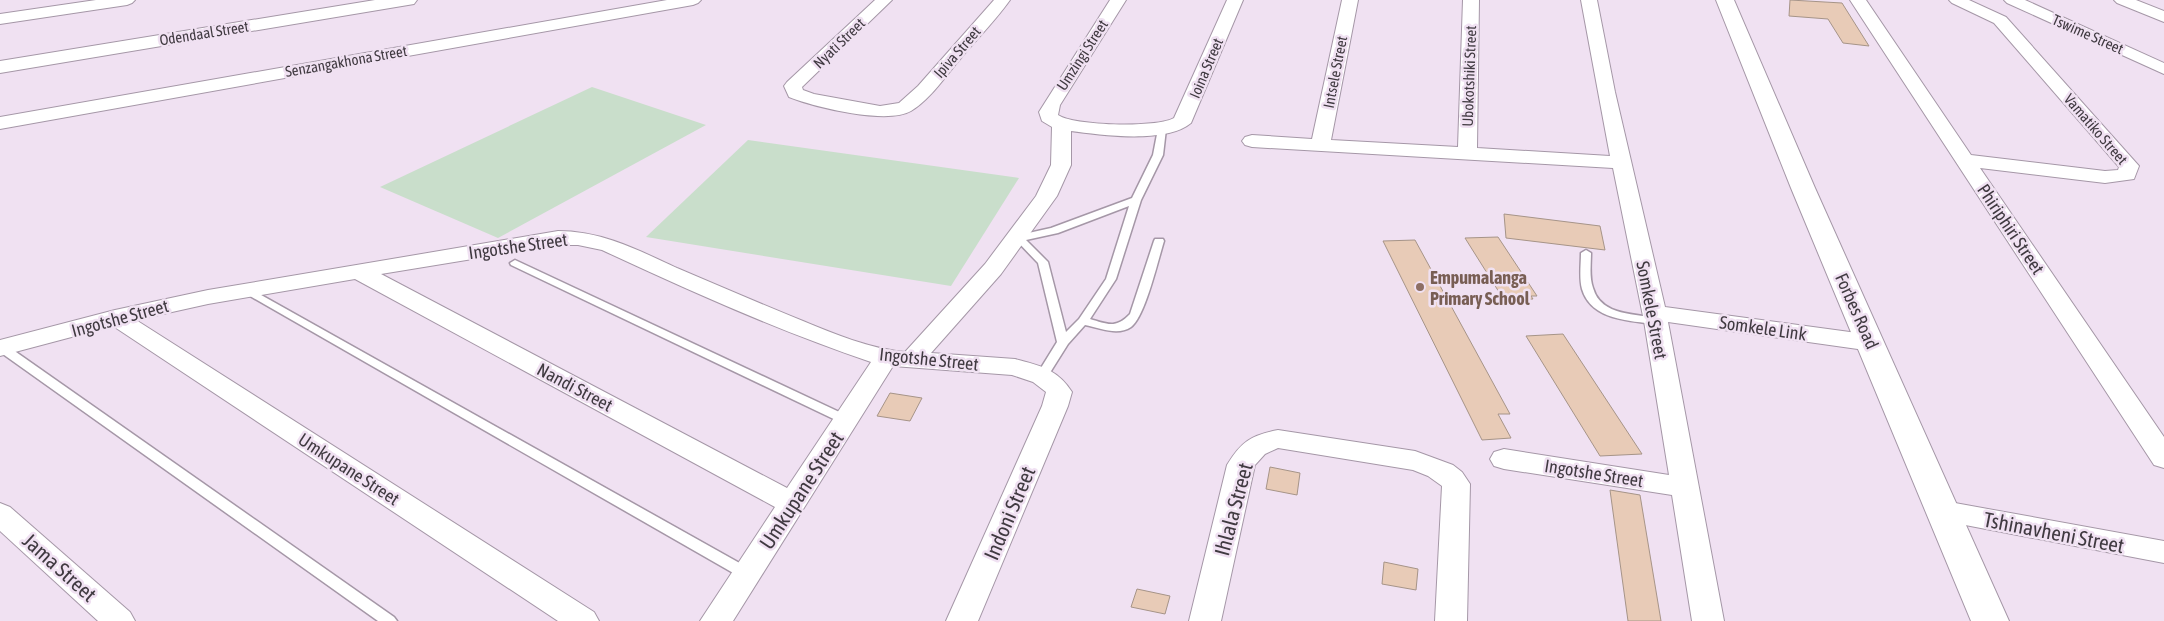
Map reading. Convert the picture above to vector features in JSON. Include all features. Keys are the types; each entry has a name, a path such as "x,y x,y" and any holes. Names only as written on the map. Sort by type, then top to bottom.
{"street":[{"path":"0,19 127,0"},
{"name":"Odendaal Street","path":"0,67 408,0"},
{"name":"Senzangakhona Street","path":"0,123 692,0"},
{"name":"Nyati Street","path":"884,0 793,86 795,93 800,96 880,112 897,110 912,103"},
{"name":"Ipiva Street","path":"912,103 1002,0"},
{"name":"Umzingi Street","path":"1055,118 1118,0"},
{"name":"Ioina Street","path":"1165,128 1184,119 1234,0"},
{"name":"Intsele Street","path":"1320,145 1350,0"},
{"name":"Ubokotshiki Street","path":"1467,152 1471,0"},
{"name":"Somkele Street","path":"1589,0 1606,92 1655,317 1708,621"},
{"name":"Forbes Road","path":"1725,0 1803,188 1872,343 1990,621"},
{"name":"Phiriphiri Street","path":"1858,0 2164,458"},
{"name":"Vamatiko Street","path":"1958,0 2000,20 2129,166 2129,171 2127,175 2105,177 1966,160"},
{"name":"Tswime Street","path":"2012,0 2164,69"},
{"path":"2122,0 2164,17"},
{"path":"1055,118 1084,127 1165,128"},
{"name":"Umkupane Street","path":"716,621 846,420 898,359 964,304 1018,238 1048,193 1060,169 1060,135 1055,118"},
{"path":"1252,141 1467,152 1622,164"},
{"name":"Ingotshe Street","path":"1,348 159,307 247,290 558,238 594,240 610,244 692,283 824,338 898,359 1015,368 1042,376 1053,383 1059,392 1055,406"},
{"name":"Nandi Street","path":"358,271 792,504"},
{"name":"Umkupane Street","path":"115,317 583,621"},
{"name":"Somkele Link","path":"1655,317 1872,343"},
{"name":"Indoni Street","path":"962,621 1055,406"},
{"name":"Ihlala Street","path":"1205,621 1241,465 1255,446 1266,441 1278,439 1415,461 1434,466 1450,476 1456,484 1451,621"},
{"name":"Ingotshe Street","path":"1504,459 1684,487"},
{"name":"Tshinavheni Street","path":"1944,512 2164,552"},
{"name":"Jama Street","path":"0,514 119,621"}],"lane":[{"path":"1042,376 1063,342 1083,322 1111,279 1136,200 1158,155 1165,128"},
{"path":"1018,238 1054,231 1136,200"},
{"path":"1018,238 1043,262 1063,342"},
{"path":"1083,322 1111,328 1126,325 1136,315 1159,241"},
{"path":"1586,253 1587,288 1590,298 1598,306 1610,312 1655,317"},
{"path":"515,263 846,420"},
{"path":"247,290 747,574"},
{"path":"1,348 389,621"}],"green space":[{"path":"592,87 706,125 498,238 380,187"},
{"path":"748,140 1019,178 951,286 646,237"}],"building":[{"path":"1790,0 1842,3 1869,46 1843,43 1828,19 1789,16"},
{"name":"Empumalanga Primary School","path":"1504,214 1600,226 1605,250 1506,238"},
{"path":"1498,237 1537,296 1531,296 1533,299 1504,300 1465,238"},
{"name":"Empumalanga Primary School","path":"1415,240 1510,414 1498,414 1511,438 1482,440 1383,241"},
{"name":"Empumalanga Primary School","path":"1563,334 1642,454 1600,456 1526,336"},
{"path":"890,393 922,398 910,421 877,416"},
{"path":"1270,467 1300,473 1297,495 1266,489"},
{"path":"1610,490 1640,495 1661,621 1628,621"},
{"path":"1384,562 1418,569 1416,590 1382,584"},
{"path":"1137,589 1170,596 1165,614 1131,607"}],"place":[{"name":"Empumalanga Primary School","path":"1420,287"}]}
